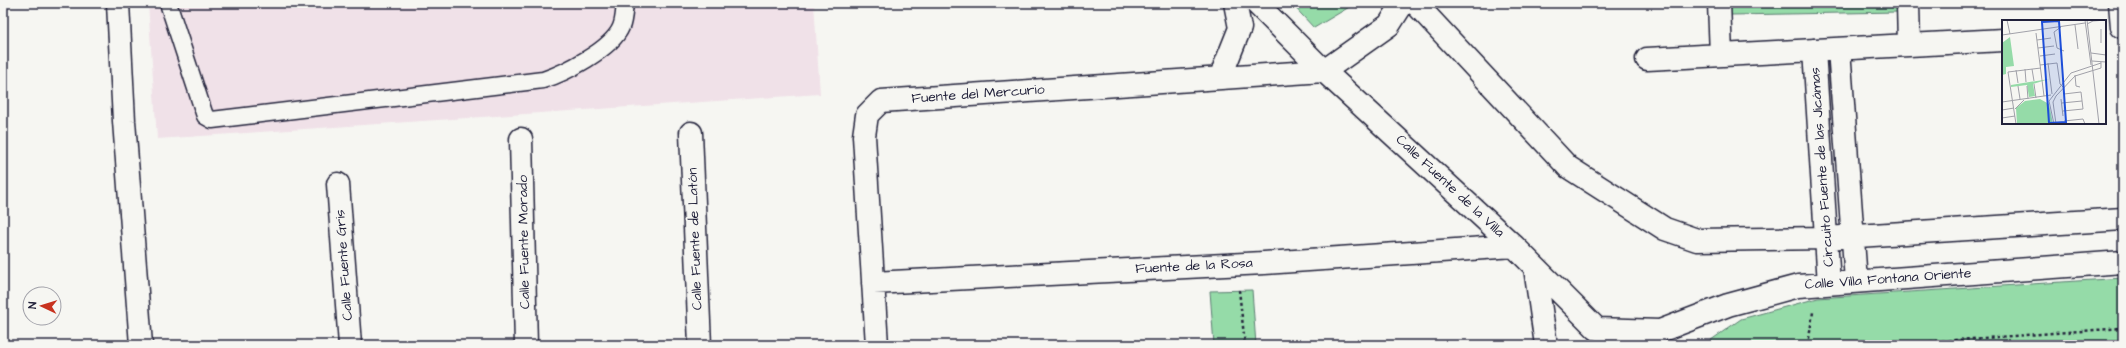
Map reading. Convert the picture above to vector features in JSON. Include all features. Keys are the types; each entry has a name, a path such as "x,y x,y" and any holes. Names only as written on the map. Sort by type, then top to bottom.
{"street":[{"path":"118,3 124,121 141,345"},
{"path":"1220,78 1240,28 1236,3"},
{"name":"Calle Fuente de la Villa","path":"1256,3 1324,71 1514,246 1598,329 1655,338"},
{"path":"1324,71 1389,25 1403,3"},
{"path":"1415,3 1568,167 1666,229 1697,240 1826,238 2123,219"},
{"path":"1719,3 1720,55"},
{"path":"1908,3 1909,45"},
{"path":"2117,28 2120,3"},
{"name":"Circuito Fuente de las Jicámas","path":"1647,59 2002,40"},
{"name":"Circuito Fuente de las Jicámas","path":"1839,49 1856,282"},
{"name":"Circuito Fuente de las Jicámas","path":"1814,50 1826,238 1823,284"},
{"name":"Fuente del Mercurio","path":"877,345 864,136 867,115 881,101 1324,71"},
{"name":"Calle Fuente de Latón","path":"691,133 700,345"},
{"name":"Calle Fuente Morado","path":"521,139 526,345"},
{"name":"Calle Fuente Gris","path":"338,184 350,345"},
{"name":"Fuente de la Rosa","path":"873,283 1237,264 1514,246"},
{"name":"Calle Villa Fontana Oriente","path":"1655,338 1728,305 1798,286 2123,262"},
{"path":"1535,268 1546,345"}],"lane":[{"path":"168,3 205,116 212,120 543,80 557,76 607,46 621,27 625,3"}],"path":[{"path":"1237,264 1245,345"},
{"path":"1808,345 1823,284"},
{"path":"1888,345 2123,328"}],"shaded area":[{"path":"148,3 814,3 820,94 157,139"}],"green space":[{"path":"1291,3 1352,3 1351,6 1314,28"},
{"path":"1730,3 1899,3 1899,12 1731,15"},
{"path":"2123,278 2123,345 1704,345 1741,319 1818,298"},
{"path":"1252,290 1256,345 1214,345 1210,291"}]}
